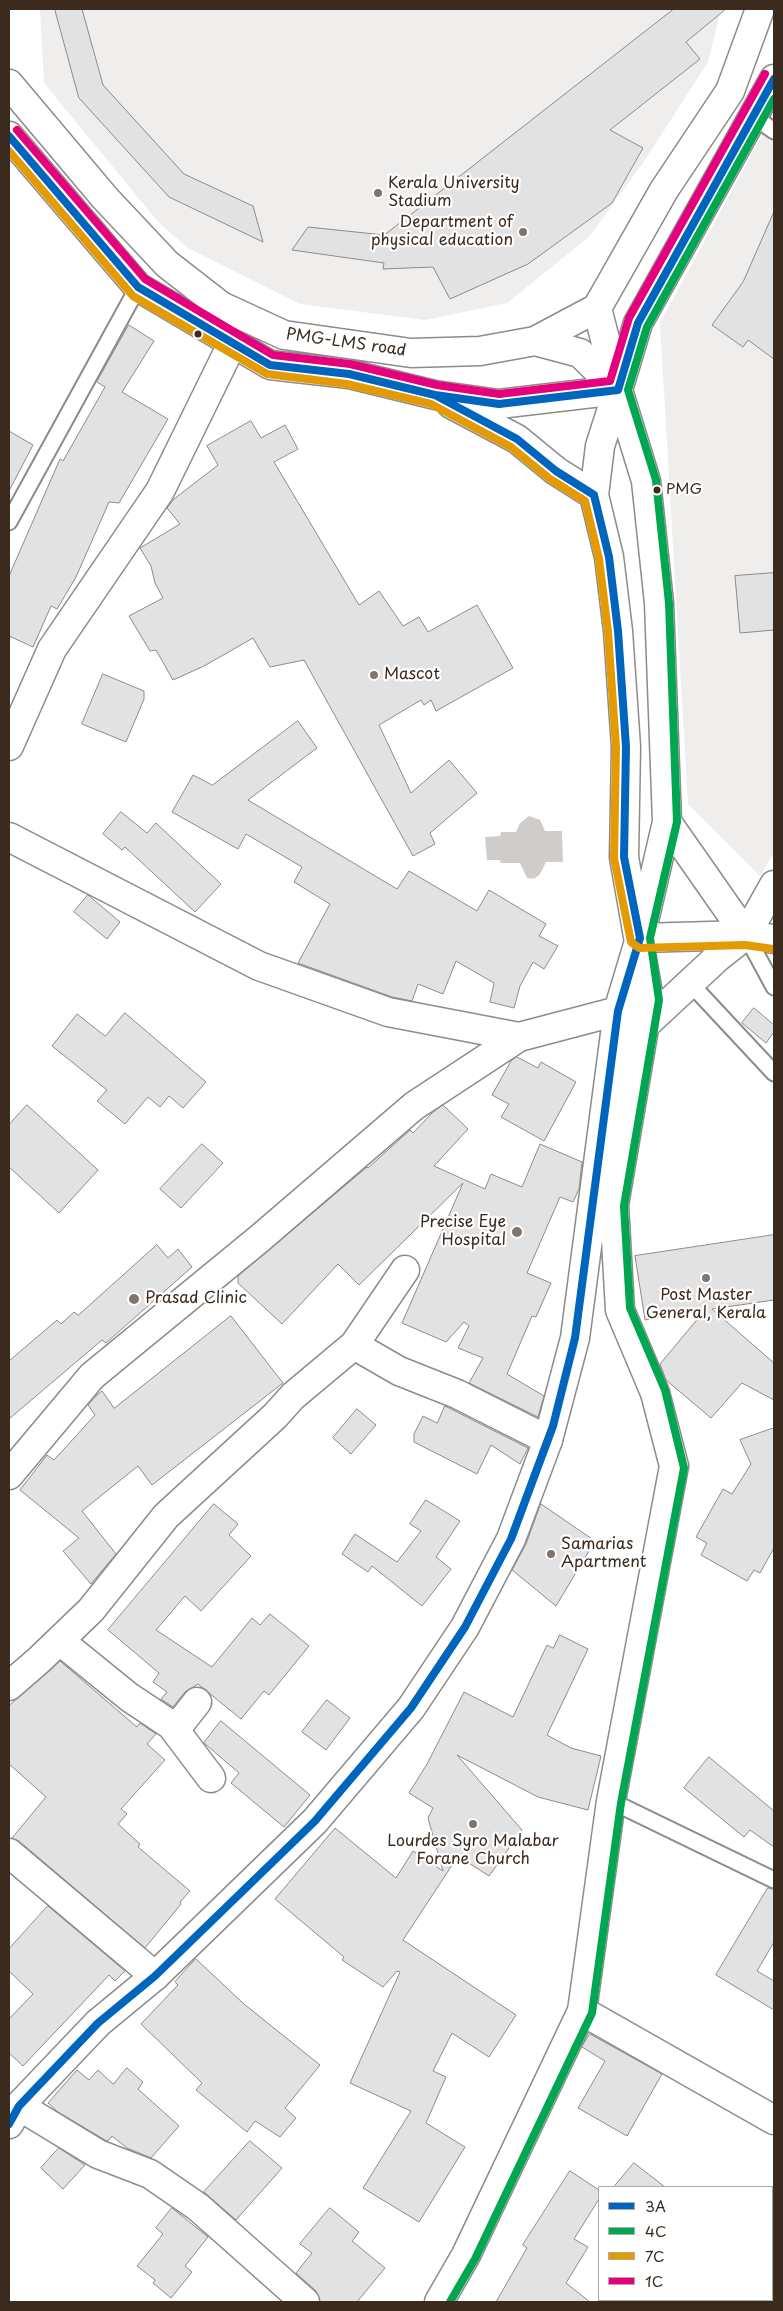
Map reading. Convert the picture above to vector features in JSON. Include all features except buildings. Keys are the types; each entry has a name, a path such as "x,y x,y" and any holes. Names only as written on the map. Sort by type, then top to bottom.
{"main road":[{"path":"535,341 597,308 664,190 730,91 760,9"},
{"path":"439,2302 466,2255 582,2011 611,1801 674,1466 655,1393 620,1310 619,1301 614,1205 649,999 640,938 624,857 626,747 618,631 609,557 594,494 600,446 638,323 764,123 774,79"},
{"name":"PMG-LMS road","path":"9,84 105,198 167,264 221,306 284,335 411,352 480,351 535,341 580,353 618,390"},
{"name":"PMG-LMS road","path":"9,136 138,287 270,365 349,374 435,395"},
{"path":"305,2302 198,2207 150,2174 98,2154 14,2115 98,2023 155,1976 315,1821 411,1708 465,1627 507,1548 548,1440 575,1338 618,1011 640,938 667,822 658,602 646,481 618,390 597,308"},
{"path":"9,746 52,649 160,491 232,344"},
{"path":"435,395 499,404 618,390"},
{"path":"435,395 517,439 556,471 594,494"},
{"path":"667,822 746,935"},
{"path":"9,837 259,966 388,1012 519,1037"},
{"path":"646,1021 746,935 774,885"},
{"path":"640,938 746,935 774,939"},
{"path":"9,1475 92,1376 259,1239 414,1106 519,1037 618,1011 646,1021"},
{"path":"9,1686 91,1610 166,1516 275,1416 293,1396 354,1345 405,1270"},
{"path":"354,1345 400,1372 457,1394 548,1440"},
{"path":"60,1640 129,1697 171,1725 211,1778"},
{"path":"175,1730 198,1702"},
{"path":"9,1854 155,1976"},
{"path":"582,2011 774,2120"}],"lane":[{"path":"9,522 138,287"},
{"path":"746,935 774,987"},
{"path":"690,983 774,1073"},
{"path":"611,1801 774,1880"}],"shaded area":[{"name":"Kerala University Stadium","path":"40,9 721,9 708,62 643,163 589,237 507,303 425,320 300,304 188,248 159,223 44,83"},
{"path":"774,113 774,853 760,876 688,804 660,323"},
{"path":"529,816 540,820 545,831 562,831 563,862 546,862 540,874 531,879 527,878 520,863 501,863 500,860 487,860 485,837 500,836 501,832 516,832 520,823"}],"transit line":[{"name":"1C","path":"17,130 145,279 273,355 350,364 437,385 499,394 610,381 629,318 765,74"},
{"name":"3A","path":"9,136 138,287 270,365 349,374 435,395 499,404 618,390 638,323 774,79"},
{"name":"4C","path":"450,2302 475,2259 592,2013 621,1803 684,1468 665,1390 630,1308 624,1206 659,1000 650,938 677,822 669,603 656,480 628,390 647,327 774,99"},
{"name":"7C","path":"9,151 133,296 267,374 347,384 431,404 511,447 550,479 585,501 599,559 608,632 616,747 614,858 631,942 639,948 745,945 773,949"},
{"name":"3A","path":"9,2124 19,2106 98,2023 155,1976 315,1821 411,1708 465,1627 511,1539 553,1426 575,1338 618,1011 640,938 624,857 626,747 618,631 609,557 594,495 556,471 517,439 435,395"}],"place":[{"name":"Kerala University Stadium","path":"378,193"},
{"name":"Department of physical education","path":"523,232"},
{"name":"PMG","path":"657,490"},
{"name":"Mascot","path":"374,675"},
{"name":"Precise Eye Hospital","path":"517,1232"},
{"name":"Post Master General, Kerala","path":"706,1278"},
{"name":"Prasad Clinic","path":"134,1299"},
{"name":"Samarias Apartment","path":"551,1554"},
{"name":"Lourdes Syro Malabar Forane Church","path":"473,1824"}]}
